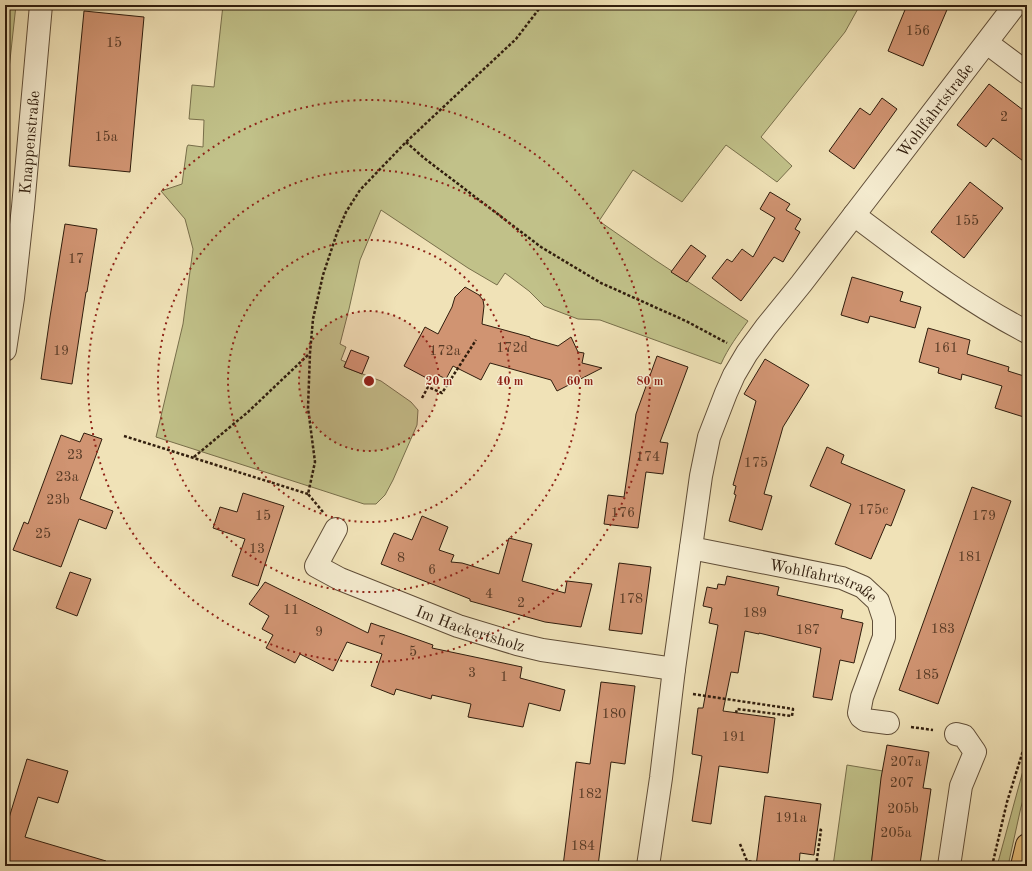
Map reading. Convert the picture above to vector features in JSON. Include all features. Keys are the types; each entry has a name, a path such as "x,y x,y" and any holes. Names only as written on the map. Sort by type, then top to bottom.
{"main road":[{"path":"1022,866 1027,846"}],"street":[{"name":"Knappenstraße","path":"5,350 13,298 23,206 41,5"},
{"name":"Wohlfahrtstraße","path":"648,866 701,476 709,437 726,393 734,375 747,353 766,327 801,284 1015,5"},
{"path":"987,42 1027,73"},
{"path":"854,215 968,298 1027,332"},
{"name":"Im Hackertsholz","path":"336,529 316,566 340,579 458,626 517,644 542,650 674,669"},
{"name":"Wohlfahrtstraße","path":"691,548 842,578 863,587 878,601 884,619 884,637 862,698 859,713 860,717 865,720 888,723"},
{"path":"949,866 961,786 975,752 964,736 956,734"}],"path":[{"path":"308,494 315,462 308,408 313,319 323,275 337,233 346,212 360,190 406,142 516,39 542,5"},
{"path":"406,142 424,158 541,247 601,283 686,321 747,353"},
{"path":"422,398 428,387 442,393 476,340"},
{"path":"193,457 248,412 310,353"},
{"path":"124,436 308,494 336,529"},
{"path":"671,691 793,709 792,716 737,708 736,713"},
{"path":"888,723 956,734"},
{"path":"992,866 1006,802 1027,738"},
{"path":"816,866 821,830 818,829"},
{"path":"740,844 747,861 777,866"}],"green space":[{"path":"5,5 16,5 5,106"},
{"path":"223,5 860,5 845,32 761,137 792,166 777,182 726,145 682,202 633,170 599,221 748,321 730,347 721,364 600,320 578,319 544,306 529,291 505,273 497,285 468,268 381,210 360,260 340,344 346,347 341,360 346,362 344,367 381,381 411,402 418,410 417,425 385,495 376,504 364,504 156,437 183,324 193,249 185,219 161,191 182,184 188,145 203,147 204,120 189,119 192,85 214,87"},
{"path":"1027,756 1027,787 1008,866 997,866"},
{"path":"847,765 883,771 871,866 833,866"}],"building":[{"path":"907,5 949,5 923,66 888,51"},
{"path":"84,11 144,17 130,172 69,166"},
{"path":"989,84 1027,113 1027,164 993,138 986,147 957,125"},
{"path":"882,98 897,109 854,169 829,151 860,108 870,115"},
{"path":"970,182 1003,208 964,258 931,232"},
{"path":"770,192 790,204 786,210 801,219 795,229 800,232 783,262 774,257 741,301 712,278 727,259 732,262 742,249 753,257 775,218 760,209"},
{"path":"65,224 97,229 72,384 41,379"},
{"path":"691,245 706,256 687,282 671,272"},
{"path":"852,277 903,292 900,301 921,307 915,328 870,316 868,323 841,315"},
{"path":"465,287 479,295 483,300 484,306 482,324 558,346 571,337 578,352 584,353 582,363 602,368 557,391 551,380 490,363 481,380 453,366 446,379 438,375 434,382 404,366 425,327 438,334 452,307 455,297"},
{"path":"928,328 970,340 967,354 1009,367 1008,371 1027,377 1027,418 995,408 1002,386 962,374 961,380 938,373 939,368 919,362"},
{"path":"351,350 369,357 362,374 344,367"},
{"path":"657,356 688,367 660,442 668,443 663,474 646,472 638,528 604,524 608,495 624,497 636,414"},
{"path":"765,359 809,385 783,427 764,494 772,496 762,530 729,521 736,495 734,494 736,486 733,485 756,401 744,394"},
{"path":"84,433 102,439 80,499 113,511 106,529 79,519 61,567 13,550 24,522 28,524 61,435 80,442"},
{"path":"827,447 844,455 841,463 905,490 891,526 886,524 871,559 835,544 851,504 810,486"},
{"path":"972,487 1011,501 938,704 899,690"},
{"path":"243,493 284,506 258,586 232,576 245,539 213,528 220,507 237,512"},
{"path":"422,516 448,527 439,550 454,555 451,562 462,563 499,574 509,538 532,544 522,581 565,593 567,581 592,584 581,627 545,622 470,601 470,599 381,564 394,533 412,540"},
{"path":"619,563 651,567 642,634 609,630"},
{"path":"70,572 91,579 77,616 56,608"},
{"path":"727,576 779,587 777,595 843,610 841,618 863,623 854,663 840,660 832,700 813,697 821,648 745,631 738,673 731,672 723,711 775,718 768,773 719,766 711,824 692,821 702,756 692,754 698,708 703,708 718,625 709,623 712,608 703,606 707,587 717,589 718,584 725,585"},
{"path":"265,582 368,633 371,623 433,645 432,648 522,667 520,678 565,690 560,711 529,703 523,727 468,717 471,704 432,695 431,699 396,689 394,695 371,686 382,654 347,642 333,671 300,654 295,663 266,648 273,635 262,629 269,616 249,604"},
{"path":"601,682 635,686 625,764 611,762 598,866 563,866 576,762 590,764"},
{"path":"887,745 929,752 923,788 931,789 920,864 913,862 913,866 871,866 881,778"},
{"path":"27,759 68,771 58,803 38,797 25,837 106,861 105,866 5,866 5,831"},
{"path":"765,796 821,804 814,855 800,853 799,866 756,866"}]}
